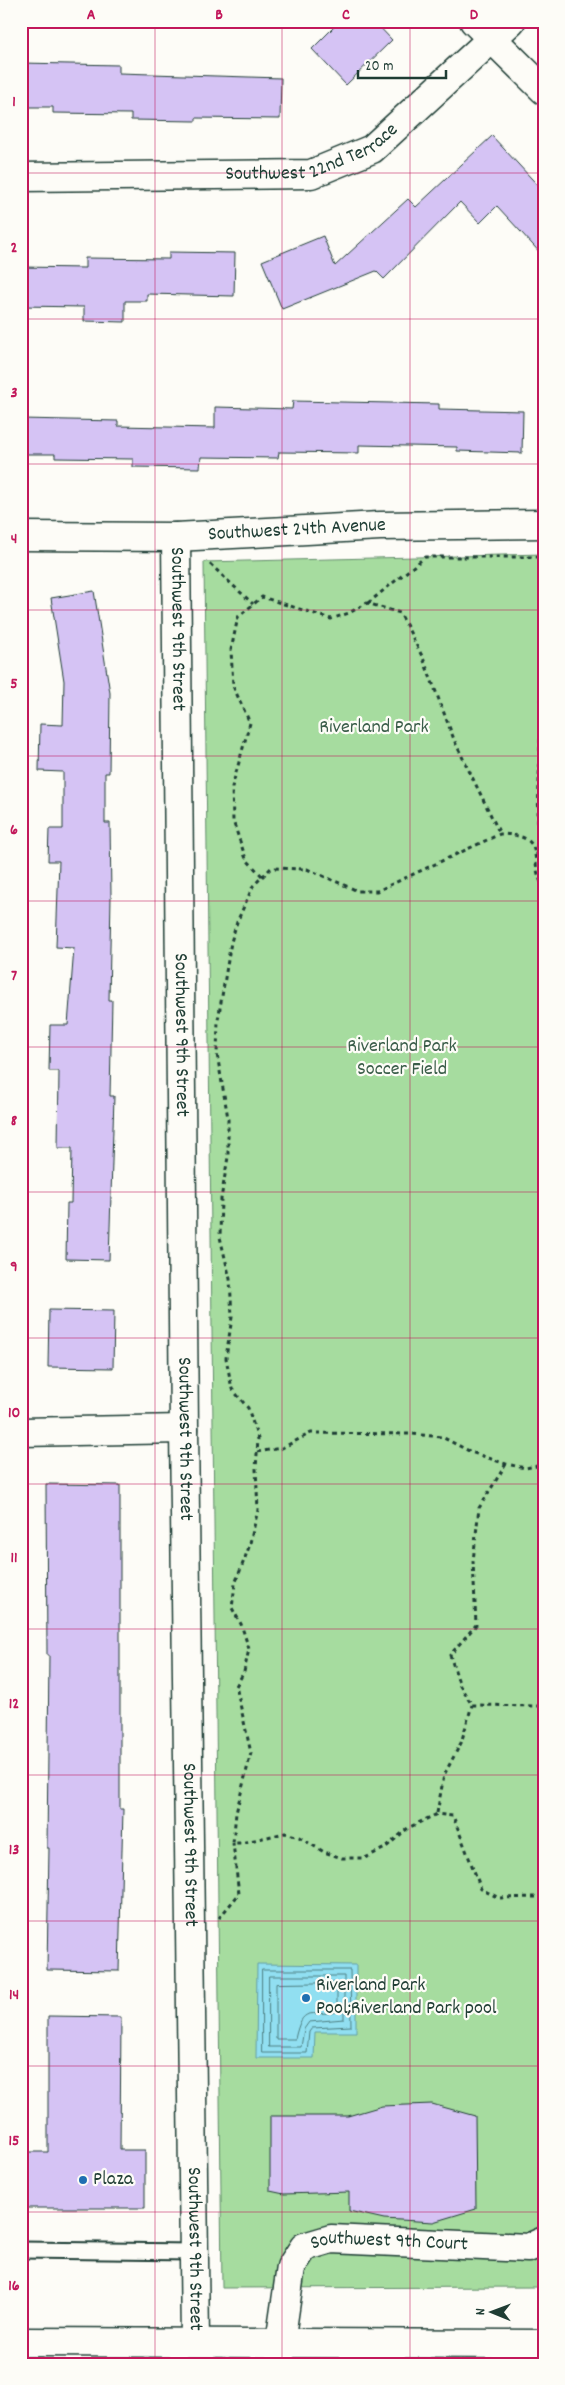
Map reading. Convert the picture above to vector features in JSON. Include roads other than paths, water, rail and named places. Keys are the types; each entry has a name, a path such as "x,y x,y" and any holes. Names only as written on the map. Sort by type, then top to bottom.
{"street":[{"name":"Southwest 22nd Terrace","path":"21,177 311,174 372,149 492,27 544,90"},
{"name":"Southwest 24th Avenue","path":"21,536 176,538 380,526 544,524"},
{"name":"Southwest 9th Street","path":"176,538 195,2342"},
{"path":"21,1432 184,1429"},
{"name":"Southwest 9th Court","path":"280,2353 291,2267 304,2247 331,2239 528,2248 544,2241"},
{"path":"21,2342 195,2342 280,2353 544,2344"}],"lane":[{"path":"21,2250 193,2252"}],"water":[{"name":"Riverland Park Pool;Riverland Park pool","path":"257,1964 356,1965 356,2032 315,2032 314,2058 256,2058"}],"place":[{"name":"Riverland Park Pool;Riverland Park pool","path":"306,1998"},
{"name":"Plaza","path":"83,2180"}],"park label":[{"name":"Riverland Park","path":"374,728"},
{"name":"Riverland Park Soccer Field","path":"402,1058"}]}
